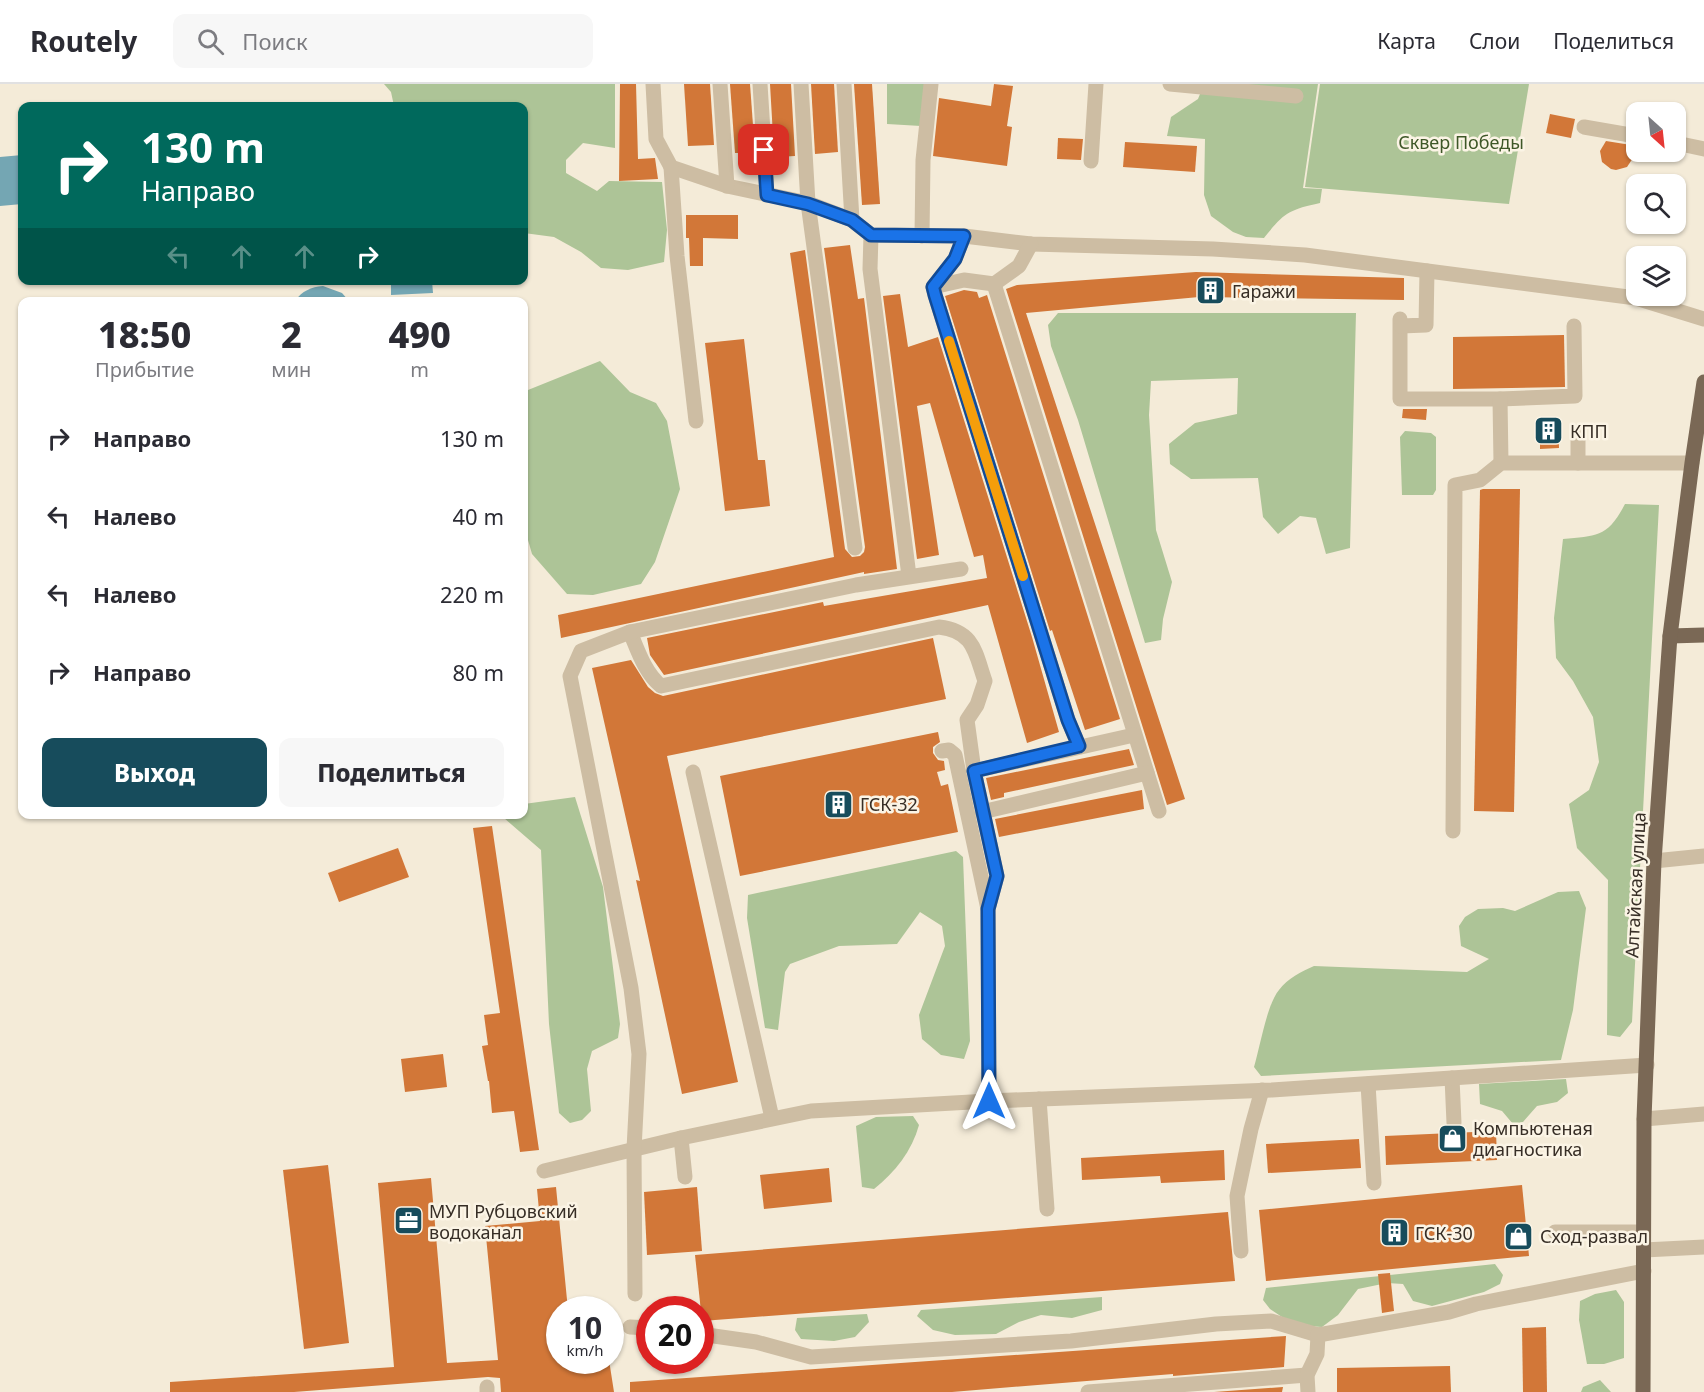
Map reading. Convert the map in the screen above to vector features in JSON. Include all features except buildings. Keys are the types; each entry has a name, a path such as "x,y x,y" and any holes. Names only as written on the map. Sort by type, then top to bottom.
{"main road":[{"name":"Алтайская улица","path":"1643,1392 1644,1119 1654,861 1670,636 1704,382"},
{"path":"1670,636 1704,635"}],"street":[{"path":"653,84 656,139 671,167 678,267 696,421"},
{"path":"720,84 727,186"},
{"path":"760,84 767,195"},
{"path":"801,84 808,204 855,548"},
{"path":"844,84 852,220"},
{"path":"922,236 923,160 931,84"},
{"path":"1091,160 1096,84"},
{"path":"1170,84 1296,96"},
{"path":"1584,127 1626,134"},
{"path":"1686,145 1704,149"},
{"path":"671,167 727,186 808,204 852,220 871,235 964,236 1031,244 1213,249 1305,255 1636,298 1704,319"},
{"path":"871,235 870,269 909,576"},
{"path":"933,287 955,259 964,236"},
{"path":"933,287 964,280 994,284 1019,266 1031,244"},
{"path":"1427,271 1426,325 1401,323 1400,399 1575,396 1574,326"},
{"path":"994,284 1159,810"},
{"path":"933,287 1068,720 1079,746"},
{"path":"1500,399 1501,463"},
{"path":"1578,432 1578,463"},
{"path":"1453,831 1455,485 1480,480 1501,463 1692,463"},
{"path":"635,1294 634,1149 639,1054 631,988 570,676 581,651 630,632 845,587 961,569"},
{"path":"630,632 645,665 654,680 661,686 939,627 953,628 967,637 986,681 977,705 968,720 974,771 997,876 988,909"},
{"path":"974,771 1134,735"},
{"path":"942,751 949,750 955,755 988,909 989,1101"},
{"path":"693,772 772,1118"},
{"path":"982,812 1147,773"},
{"path":"1654,861 1704,856"},
{"path":"544,1172 681,1138 811,1111 1263,1090 1647,1065"},
{"path":"1452,1078 1454,1124"},
{"path":"1368,1084 1374,1183"},
{"path":"1240,1251 1237,1196 1251,1129 1263,1090"},
{"path":"1039,1099 1047,1209"},
{"path":"1644,1119 1704,1114"},
{"path":"681,1138 685,1177"},
{"path":"1555,1232 1643,1232"},
{"path":"1644,1250 1704,1247"},
{"path":"714,1336 756,1342 811,1357 1071,1341 1216,1324 1271,1321 1318,1335 1449,1312 1476,1304 1644,1271"},
{"path":"630,1327 636,1327"},
{"path":"1308,1392 1307,1375 1317,1354 1318,1335"},
{"path":"1088,1392 1307,1375"}],"green space":[{"path":"384,84 615,84 615,148 583,143 566,160 566,173 597,191 609,181 662,182 667,230 664,262 628,270 601,268 581,252 554,237 528,234 528,102 393,102 391,92"},
{"path":"887,84 926,84 921,126 887,124"},
{"path":"1204,84 1318,84 1303,188 1322,189 1320,203 1288,214 1264,238 1246,237 1233,232 1211,216 1204,195 1205,139 1167,136 1171,117 1198,99"},
{"name":"Сквер Победы","path":"1320,84 1529,84 1509,204 1305,187"},
{"path":"1058,313 1356,313 1350,548 1326,554 1316,518 1300,516 1278,534 1263,517 1258,478 1191,479 1170,464 1169,444 1195,423 1237,414 1238,378 1151,381 1149,415 1156,530 1172,582 1163,619 1161,640 1145,643 1078,420 1051,346 1048,325"},
{"path":"600,361 630,392 656,403 667,421 680,489 655,562 641,584 593,595 567,594 532,554 528,540 528,390"},
{"path":"1405,431 1431,433 1436,437 1436,490 1433,495 1402,495 1400,437"},
{"path":"1625,504 1659,505 1632,1022 1620,1037 1607,1035 1608,880 1577,848 1569,804 1589,790 1599,762 1593,717 1573,681 1556,658 1554,618 1563,539 1600,533 1613,523"},
{"path":"575,797 603,887 620,1024 618,1038 592,1051 587,1069 591,1111 582,1120 570,1123 559,1113 549,1024 541,850 505,819 528,819 528,803"},
{"path":"956,851 963,857 970,1041 964,1059 941,1055 922,1039 919,1015 945,946 942,926 920,912 897,944 839,946 790,964 785,972 778,1030 765,1028 747,918 748,895"},
{"path":"1579,891 1586,908 1573,1010 1561,1060 1261,1076 1254,1067 1267,1015 1275,997 1286,982 1300,973 1314,966 1467,972 1489,959 1461,946 1459,926 1465,917 1478,909 1503,908 1515,911 1558,892"},
{"path":"1566,1079 1568,1093 1557,1102 1537,1106 1523,1122 1513,1124 1502,1111 1480,1104 1479,1084"},
{"path":"913,1116 919,1125 912,1144 902,1160 874,1189 862,1187 856,1126 876,1117"},
{"path":"1495,1264 1503,1275 1500,1284 1484,1292 1432,1306 1413,1301 1403,1284 1387,1283 1358,1289 1338,1315 1322,1327 1294,1325 1270,1309 1263,1300 1266,1288"},
{"path":"1616,1290 1624,1302 1624,1358 1604,1364 1587,1364 1579,1320 1580,1301 1595,1294"},
{"path":"1102,1297 1102,1310 1072,1318 1041,1315 1019,1322 996,1334 955,1335 933,1330 917,1316 921,1310"},
{"path":"867,1314 869,1322 855,1337 834,1341 801,1339 795,1330 797,1318"},
{"path":"1600,1380 1611,1392 1581,1392 1583,1387"}],"water":[{"path":"18,155 18,204 0,206 0,157"},
{"path":"391,285 432,285 433,293 391,295"},
{"path":"323,286 342,293 346,297 299,297 315,287"}],"slow traffic":[{"path":"949,341 1023,576"}],"place":[{"name":"Гаражи","path":"1211,291"},
{"name":"КПП","path":"1549,431"},
{"name":"ГСК-32","path":"839,804"},
{"name":"Компьютеная диагностика","path":"1452,1138"},
{"name":"МУП Рубцовский водоканал","path":"408,1221"},
{"name":"ГСК-30","path":"1394,1233"},
{"name":"Сход-развал","path":"1519,1236"}],"route":[{"path":"764,150 767,195 808,204 852,220 871,235 964,236 955,259 933,287 1068,720 1079,746 974,771 997,876 988,909 989,1101"}]}
